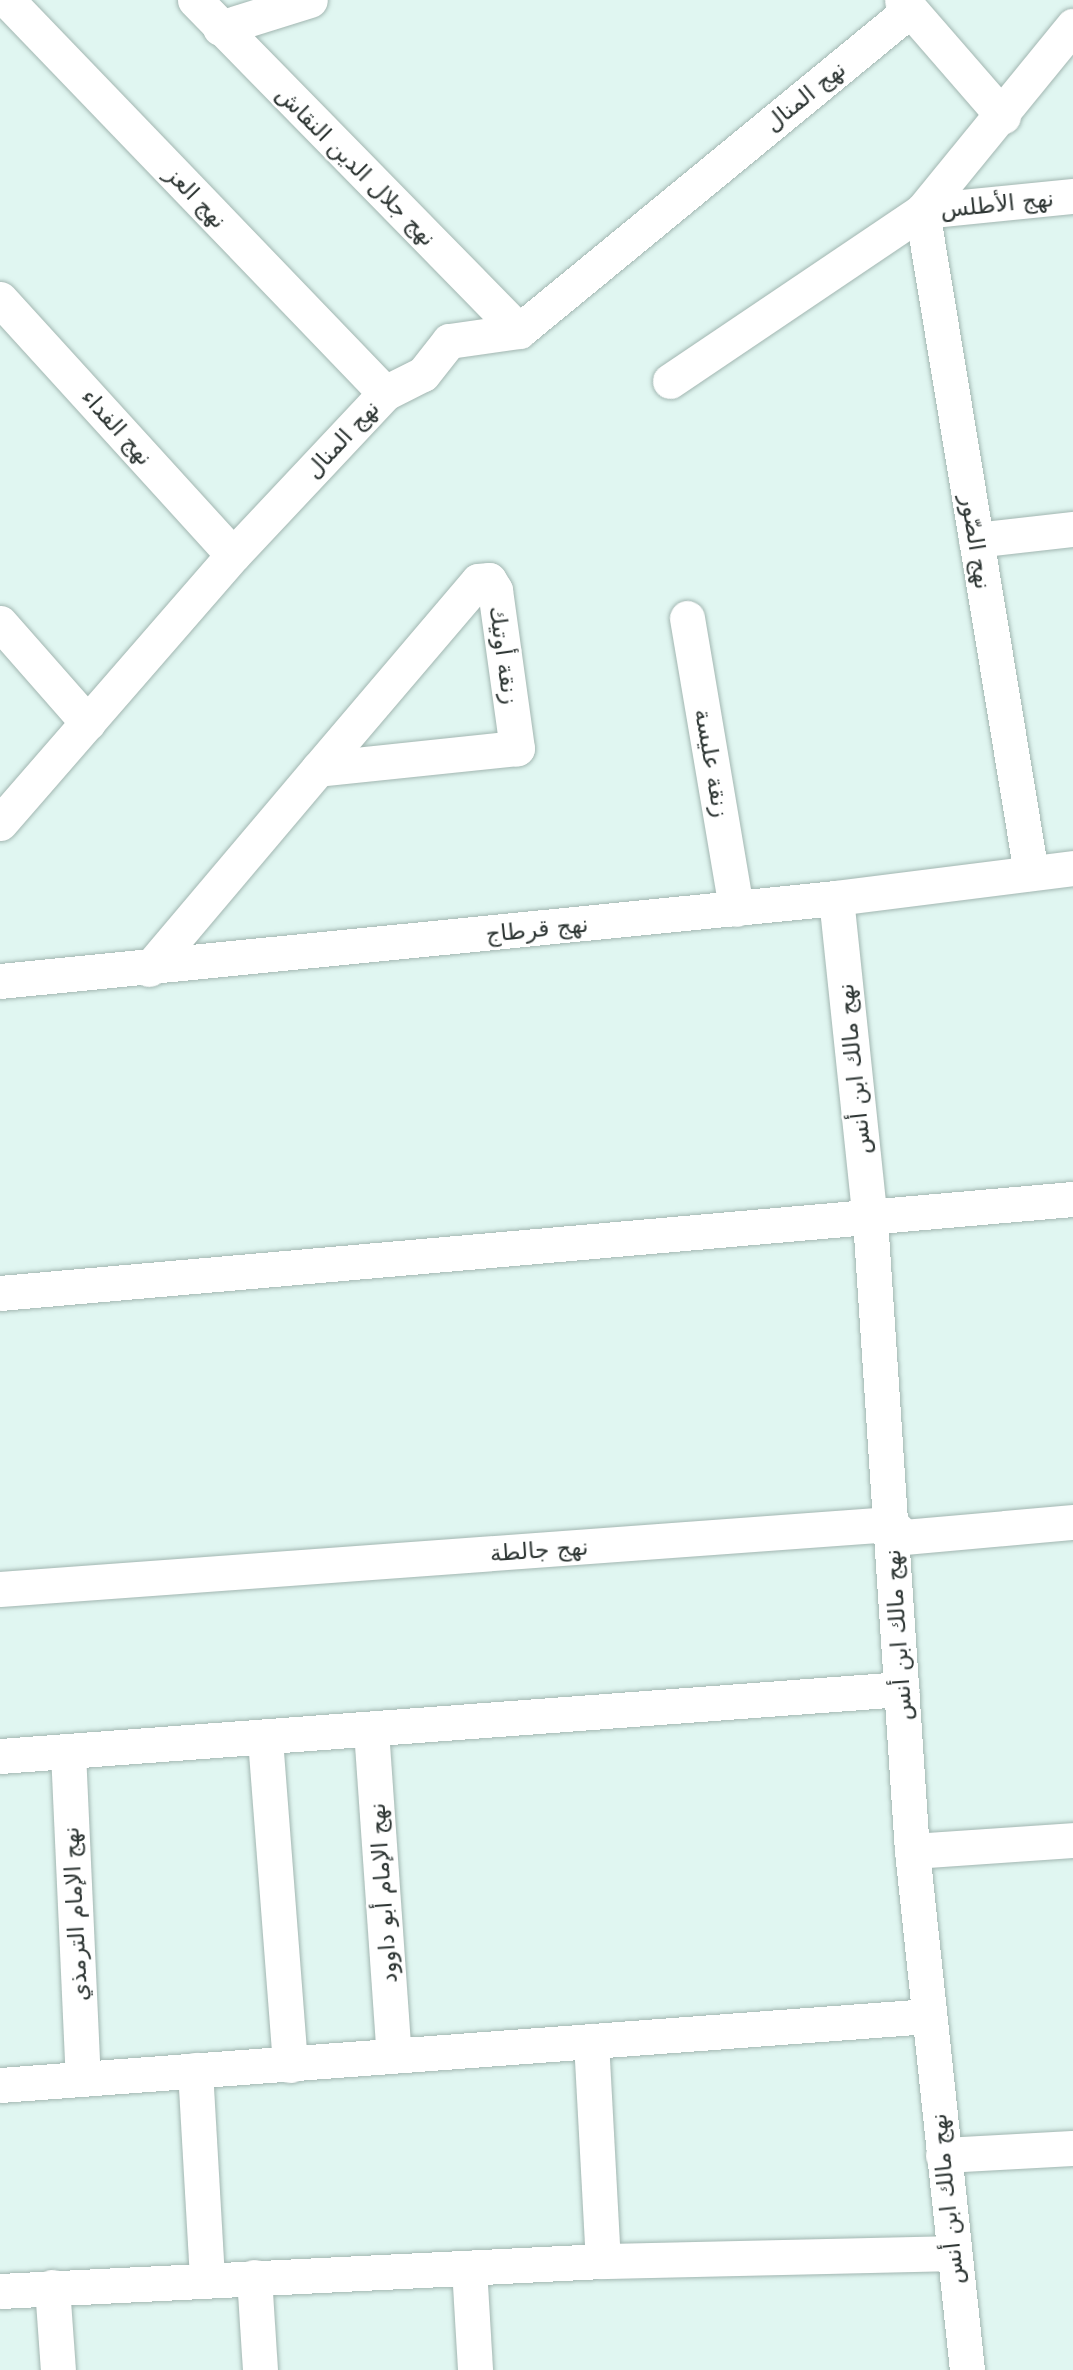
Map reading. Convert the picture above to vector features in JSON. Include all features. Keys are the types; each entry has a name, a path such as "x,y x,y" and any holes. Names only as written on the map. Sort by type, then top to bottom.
{"street":[{"name":"نهج العز","path":"7,0 385,393"},
{"name":"نهج جلال الدين النقاش","path":"195,0 519,331"},
{"path":"220,28 310,0"},
{"name":"نهج المنال","path":"0,822 233,555 385,393 424,374 449,341 519,331 906,5"},
{"path":"906,5 1003,117"},
{"path":"670,381 922,211 1003,117 1073,26"},
{"name":"نهج الأطلس","path":"922,211 1073,196"},
{"name":"نهج الصّور","path":"922,211 1031,873"},
{"name":"نهج الفداء","path":"0,299 233,555"},
{"path":"976,540 1073,529"},
{"name":"زنقة أوتيك","path":"149,970 318,769 478,581 489,580 495,590 517,748 318,769"},
{"name":"زنقة عليسة","path":"687,618 736,909"},
{"path":"0,623 88,723"},
{"name":"نهج قرطاج","path":"0,982 149,970 736,909 1073,868"},
{"name":"نهج مالك ابن أنس","path":"836,898 870,1219 912,1852 951,2253 967,2370"},
{"path":"0,1293 870,1219 1073,1199"},
{"name":"نهج جالطة","path":"0,1589 891,1524 904,1536 1073,1522"},
{"path":"0,1756 265,1739 902,1689"},
{"name":"نهج الإمام أبو داوود","path":"372,1730 394,2055"},
{"path":"265,1739 290,2065"},
{"name":"نهج الإمام الترمذي","path":"68,1752 83,2077"},
{"path":"912,1852 1073,1840"},
{"path":"0,2085 929,2016"},
{"path":"591,2040 603,2261"},
{"path":"195,2070 207,2279"},
{"path":"943,2155 1073,2148"},
{"path":"0,2291 603,2261 951,2253"},
{"path":"469,2268 475,2370"},
{"path":"254,2277 260,2370"},
{"path":"52,2287 58,2370"}]}
